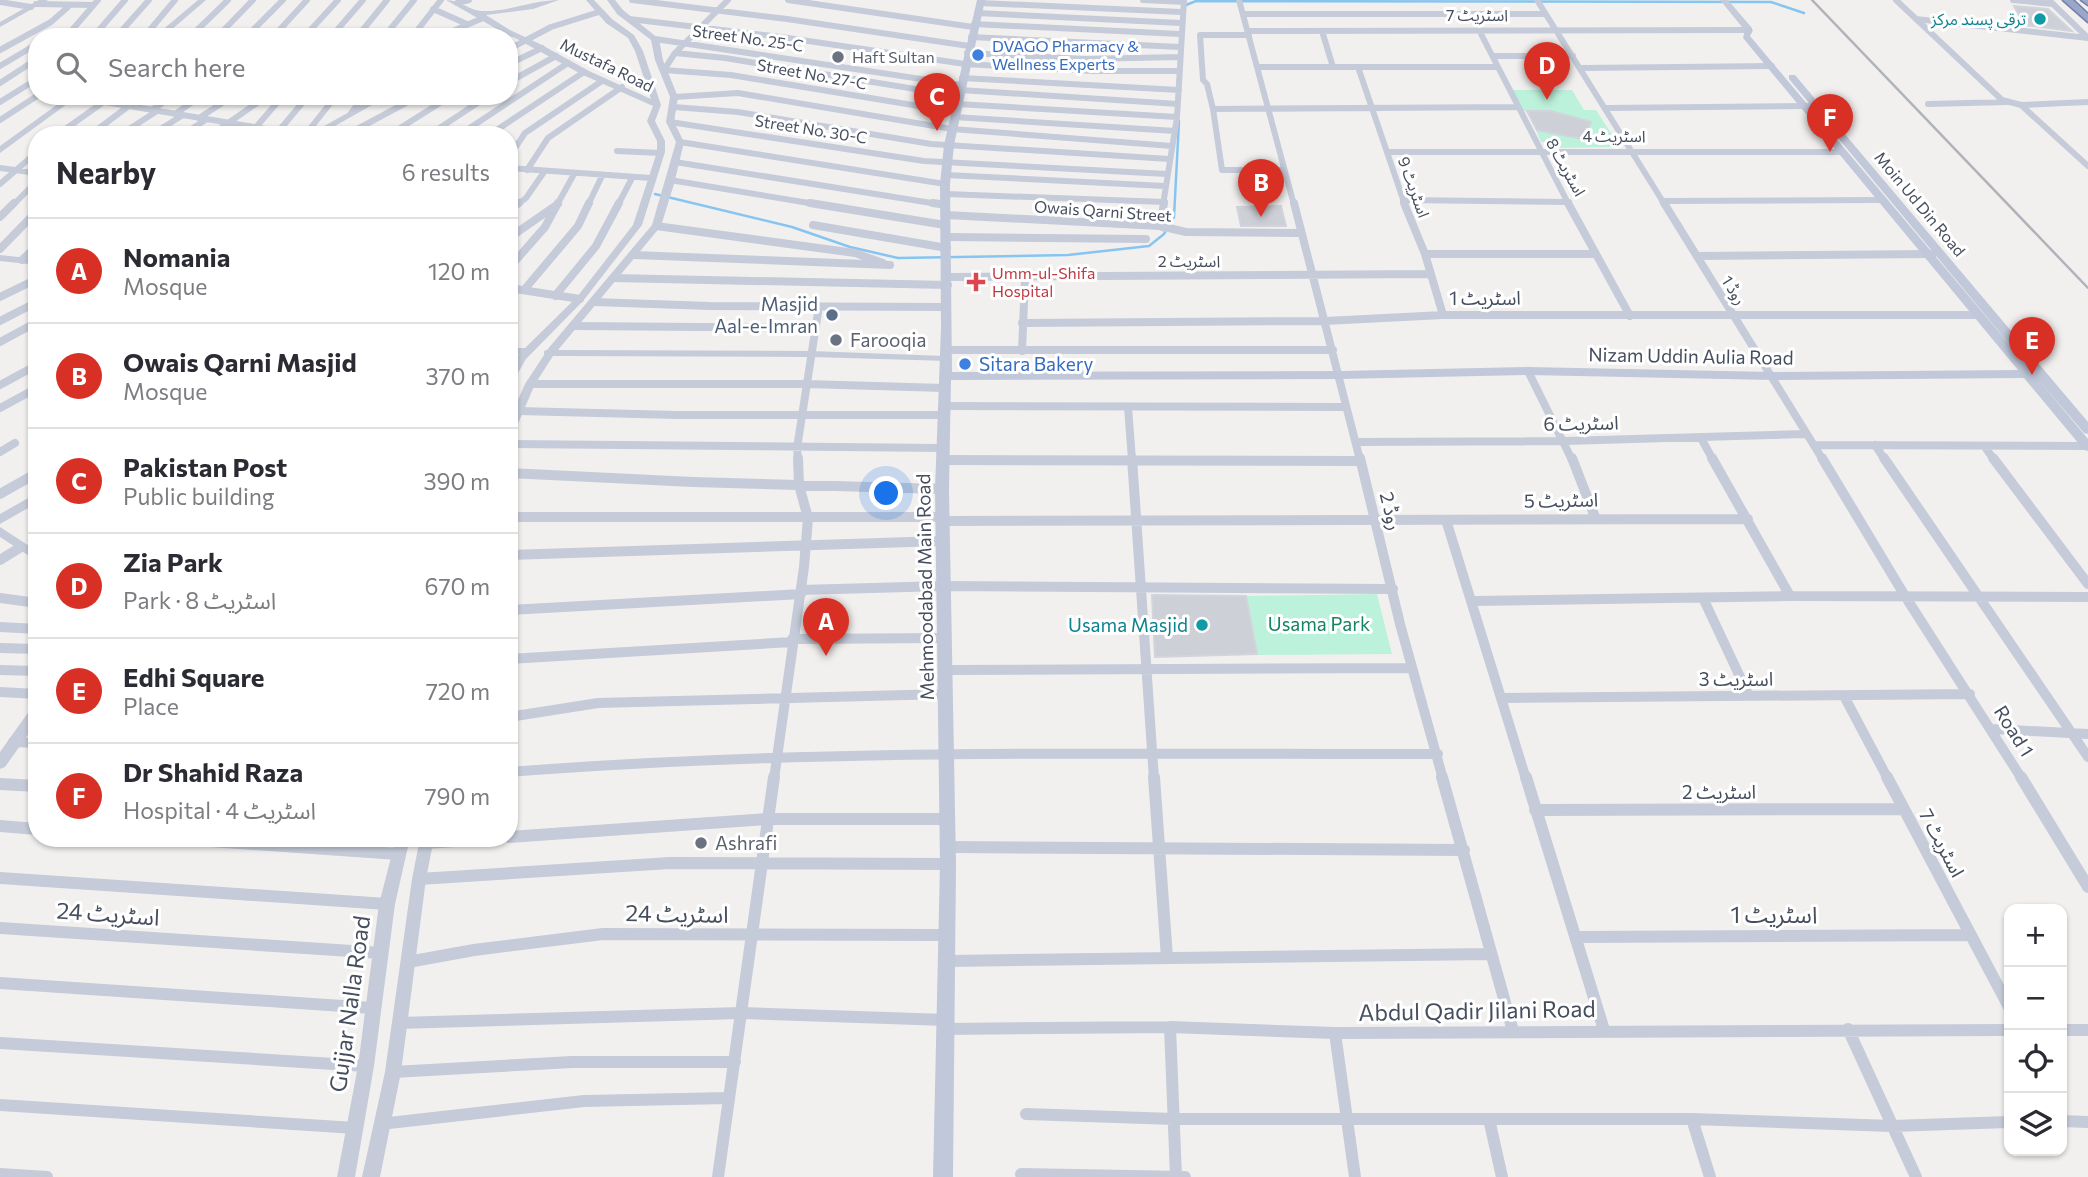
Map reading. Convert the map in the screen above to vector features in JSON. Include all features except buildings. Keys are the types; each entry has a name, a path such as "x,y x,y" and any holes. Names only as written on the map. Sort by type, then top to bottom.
{"highway":[{"path":"2068,0 2088,19"}],"main road":[{"name":"Mehmoodabad Main Road","path":"943,1177 948,847 942,454 948,278 947,162 948,145 980,1"},
{"name":"Moin Ud Din Road","path":"2087,447 2035,375 1941,253 1758,36 1749,30 1746,36 1977,315 2035,375 2088,430"},
{"name":"Nizam Uddin Aulia Road","path":"945,382 1528,371 1773,376 2035,375"}],"street":[{"path":"0,25 44,0"},
{"path":"101,28 125,0"},
{"path":"124,28 149,0"},
{"path":"152,28 175,0"},
{"path":"169,28 202,0"},
{"path":"199,28 228,0"},
{"path":"226,28 253,0"},
{"path":"255,28 283,0"},
{"path":"281,28 307,0"},
{"path":"312,28 338,0"},
{"path":"339,28 363,0"},
{"path":"364,28 387,0"},
{"path":"397,20 414,0"},
{"path":"391,28 414,0"},
{"path":"419,28 441,0"},
{"path":"453,1 469,0"},
{"path":"458,28 481,16 533,7 555,0"},
{"path":"520,359 580,299 595,276 637,225 661,153 661,141 651,121 657,105 639,51 631,37 599,12 590,0"},
{"path":"611,0 629,19 655,39 659,60 674,96 670,122 680,142 665,203 656,226 549,352 518,411 705,417 1128,407 1346,407"},
{"path":"632,0 971,38 1180,47"},
{"path":"664,70 684,43 728,0"},
{"path":"788,0 1085,59 1180,57"},
{"path":"1143,0 1184,1 1181,12 1177,117 1165,186 1163,227"},
{"name":"روڈ 2","path":"1239,0 1340,375 1412,668 1513,1031"},
{"name":"روڈ 1","path":"1537,0 1773,376 1905,596"},
{"path":"1896,0 2002,100 2021,105 2088,102"},
{"path":"2013,0 2051,2 2088,38"},
{"path":"453,1 481,16 495,28"},
{"path":"980,1 1181,12"},
{"path":"5,3 68,7 95,3"},
{"path":"74,28 95,3"},
{"path":"1726,3 1749,30"},
{"path":"40,28 68,7"},
{"path":"433,9 467,24"},
{"path":"1243,13 1544,11"},
{"path":"518,44 551,27 599,12"},
{"path":"977,13 1181,23"},
{"path":"629,19 700,26 965,64 1093,71 1180,71"},
{"path":"1916,19 2088,38"},
{"path":"1322,30 1333,67"},
{"name":"اسٹریٹ 7","path":"1213,109 1207,84 1203,80 1200,35 1322,30 1749,30"},
{"name":"اسٹریٹ 8","path":"1480,32 1540,152 1630,316"},
{"path":"971,38 1180,34"},
{"path":"0,50 28,35"},
{"name":"Mustafa Road","path":"518,38 527,39 584,72 657,105"},
{"name":"Street No. 25-C","path":"655,39 958,97"},
{"path":"518,60 542,48"},
{"path":"0,66 28,49"},
{"path":"675,53 725,58 1175,131"},
{"path":"518,77 556,56"},
{"path":"1493,56 1573,56"},
{"path":"518,96 568,63"},
{"path":"0,85 28,66"},
{"path":"1581,68 1772,66"},
{"path":"1259,67 1497,67"},
{"name":"اسٹریٹ 9","path":"1358,68 1403,200 1425,254 1443,315"},
{"name":"Street No. 27-C","path":"664,70 958,97"},
{"path":"503,126 584,72"},
{"path":"518,144 525,133 602,80"},
{"path":"0,102 28,84"},
{"path":"0,85 28,92"},
{"path":"527,170 548,138 622,87"},
{"path":"958,97 1179,89"},
{"path":"674,96 738,93 952,129 1172,146"},
{"path":"958,97 1178,104"},
{"path":"958,97 1177,117"},
{"path":"0,120 28,100"},
{"path":"1928,104 2012,102"},
{"path":"32,126 60,105"},
{"path":"70,126 99,105"},
{"path":"122,105 250,126"},
{"path":"133,126 161,105"},
{"path":"175,114 188,105"},
{"path":"193,126 221,105"},
{"path":"225,126 255,105"},
{"path":"257,126 275,105"},
{"path":"283,126 300,105"},
{"path":"311,126 328,105"},
{"path":"351,113 357,105"},
{"path":"328,126 367,105"},
{"path":"363,126 402,105"},
{"path":"403,126 437,105"},
{"path":"443,126 474,105"},
{"path":"473,126 504,105"},
{"path":"2021,105 2088,166"},
{"path":"102,126 128,106"},
{"path":"1606,108 1816,106"},
{"path":"674,107 711,109 948,145 1170,159"},
{"path":"1284,170 1222,170 1213,109 1517,107"},
{"path":"165,126 183,115"},
{"name":"Street No. 30-C","path":"670,122 924,161 1167,174"},
{"path":"0,150 28,129"},
{"path":"680,142 946,200"},
{"path":"617,151 661,153"},
{"name":"اسٹریٹ 4","path":"1387,152 1841,152"},
{"path":"0,184 28,159"},
{"path":"675,162 946,200 1165,186"},
{"path":"0,168 28,172"},
{"path":"518,169 651,178"},
{"path":"518,204 526,198 544,172"},
{"path":"518,258 545,227 574,174"},
{"path":"524,290 578,226 602,176"},
{"path":"1863,177 1876,176"},
{"path":"555,296 596,246 632,178"},
{"path":"670,180 946,200 1165,202"},
{"path":"0,217 28,190"},
{"name":"Owais Qarni Street","path":"946,200 1163,227 1191,233 1300,233"},
{"path":"1403,200 1569,202"},
{"path":"1662,201 1882,200"},
{"path":"518,231 558,204"},
{"path":"0,249 28,220"},
{"path":"813,225 947,245 1146,240"},
{"path":"634,255 890,265 855,253 656,226"},
{"path":"1697,256 1941,253"},
{"path":"22,260 28,254"},
{"path":"1425,254 1595,254"},
{"path":"0,258 28,261"},
{"path":"0,265 28,268"},
{"name":"اسٹریٹ 2","path":"614,278 1431,274"},
{"path":"1022,351 1025,278"},
{"path":"0,297 28,283"},
{"path":"518,289 580,299"},
{"path":"594,302 947,307"},
{"path":"718,1177 801,592 808,518 799,485 797,448 819,306"},
{"path":"0,321 28,307"},
{"name":"اسٹریٹ 1","path":"1022,323 1325,321 1443,315 1977,315"},
{"path":"573,326 815,328"},
{"path":"0,342 28,327"},
{"path":"520,359 549,352 946,354 1022,351 1333,350"},
{"path":"0,385 28,370"},
{"path":"1528,371 1565,441 1595,517"},
{"path":"530,384 945,382"},
{"path":"0,408 28,393"},
{"path":"1128,407 1167,958"},
{"name":"اسٹریٹ 6","path":"1356,442 1565,441 1807,434"},
{"path":"1701,438 1790,596"},
{"path":"0,452 15,443"},
{"path":"518,444 797,448 1131,461 1360,461"},
{"path":"1814,445 2087,447"},
{"path":"1875,445 2088,757"},
{"path":"1985,447 2088,584"},
{"path":"518,473 942,489"},
{"path":"0,494 28,477"},
{"path":"0,520 28,503"},
{"name":"اسٹریٹ 5","path":"518,517 1137,522 1595,517 1748,519"},
{"path":"1446,520 1604,1030"},
{"path":"0,531 28,551"},
{"path":"518,555 942,541"},
{"path":"0,560 22,547"},
{"path":"518,609 943,586 1393,589"},
{"path":"1473,601 1790,596 2088,597"},
{"name":"Road 1","path":"1905,596 1970,694 2088,887"},
{"path":"0,598 28,602"},
{"path":"1703,598 1749,696"},
{"path":"0,627 28,629"},
{"path":"518,658 792,641 944,638"},
{"path":"0,648 28,649"},
{"path":"945,670 1412,668"},
{"path":"0,670 28,671"},
{"path":"0,692 28,694"},
{"path":"518,716 598,703 945,694"},
{"name":"اسٹریٹ 3","path":"1502,698 1970,694"},
{"name":"اسٹریٹ 7","path":"1844,696 2004,997"},
{"path":"0,763 28,723"},
{"path":"1992,729 2088,734"},
{"path":"13,742 28,743"},
{"path":"518,771 618,762 776,756 946,753 1438,754"},
{"path":"0,784 28,786"},
{"name":"اسٹریٹ 2","path":"1535,810 1903,809"},
{"path":"518,836 767,819 947,819"},
{"path":"0,827 28,829"},
{"path":"290,847 398,855"},
{"name":"Gujjar Nalla Road","path":"346,1177 366,1066 387,904 400,847"},
{"path":"371,1177 393,1072 419,878 426,847"},
{"path":"948,847 1464,850"},
{"path":"419,878 670,863 948,864"},
{"path":"0,878 387,904"},
{"name":"اسٹریٹ 24","path":"0,928 382,953"},
{"name":"اسٹریٹ 24","path":"408,962 474,950 603,934 947,935"},
{"name":"اسٹریٹ 1","path":"1576,937 1972,935"},
{"path":"947,961 1490,954"},
{"path":"0,983 372,1008"},
{"name":"Abdul Qadir Jilani Road","path":"398,1023 741,1013 946,1025 1170,1027 1335,1033 2004,1030"},
{"path":"1170,1027 1176,1177"},
{"path":"1848,1029 1916,1177"},
{"path":"2067,1031 2088,1030"},
{"path":"1335,1033 1355,1177"},
{"path":"0,1043 366,1066"},
{"path":"393,1072 572,1062 734,1062"},
{"path":"380,1124 584,1101 729,1098"},
{"path":"0,1105 355,1128"},
{"path":"1026,1114 1174,1119 1692,1119 1892,1126 2004,1122"},
{"path":"1489,1119 1503,1177"},
{"path":"1692,1119 1710,1177"},
{"path":"2067,1121 2088,1122"},
{"path":"0,1174 47,1177"},
{"path":"1021,1174 1185,1177"}],"green space":[{"path":"1512,90 1572,90 1584,110 1596,110 1620,147 1552,148 1549,142 1541,142 1536,130 1584,139 1591,122 1552,113 1551,110 1523,111"},
{"name":"Usama Park","path":"1377,594 1392,654 1257,655 1246,596"}],"waterway":[{"path":"1186,5 1196,1 1771,2 1804,13"},
{"path":"655,194 792,227 850,247 898,258 1068,255 1149,246 1164,234 1174,217 1179,121"}],"railway":[{"path":"1812,0 2088,288"}],"place":[{"name":"ترقی پسند مرکز","path":"2040,19"},
{"name":"DVAGO Pharmacy & Wellness Experts","path":"978,55"},
{"name":"Haft Sultan","path":"838,57"},
{"name":"Zia Park","path":"1547,100"},
{"name":"Pakistan Post","path":"937,131"},
{"name":"Dr Shahid Raza","path":"1830,152"},
{"name":"Owais Qarni Masjid","path":"1261,217"},
{"name":"Umm-ul-Shifa Hospital","path":"976,282"},
{"name":"Masjid Aal-e-Imran","path":"832,315"},
{"name":"Farooqia","path":"836,340"},
{"name":"Sitara Bakery","path":"965,364"},
{"name":"Edhi Square","path":"2032,375"},
{"name":"Usama Masjid","path":"1202,625"},
{"name":"Nomania","path":"826,656"},
{"name":"Ashrafi","path":"701,843"}]}
